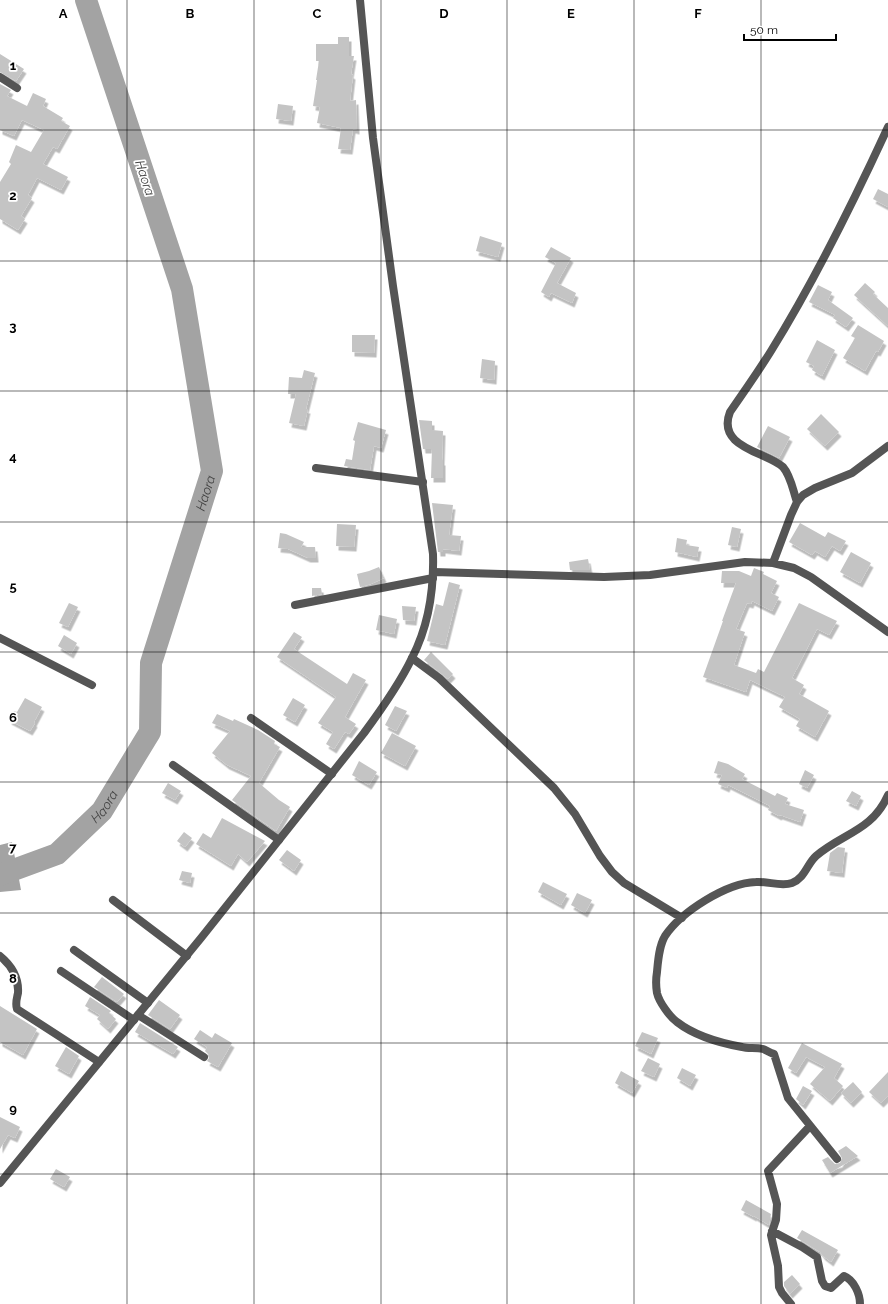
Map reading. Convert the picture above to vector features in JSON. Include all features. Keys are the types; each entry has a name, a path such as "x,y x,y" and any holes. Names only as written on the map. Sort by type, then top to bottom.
{"street":[{"path":"0,1183 187,956 332,774 381,710 412,658 422,634 430,602 433,575 433,554 393,286 374,145 360,0"},
{"path":"0,77 17,88"},
{"path":"797,502 787,473 782,466 751,451 739,443 730,432 728,418 730,412 771,351 837,233 888,127"},
{"path":"773,563 797,502 803,495 815,488 852,473 888,446"},
{"path":"316,468 423,482"},
{"path":"295,605 433,575 611,577 650,575 745,562 773,563 794,568 811,577 888,632"},
{"path":"0,638 92,685"},
{"path":"412,658 438,678 554,788 575,814 600,856 612,872 624,883 682,918"},
{"path":"251,718 332,774"},
{"path":"173,765 279,840"},
{"path":"837,1160 788,1098 774,1054 762,1049 731,1045 694,1033 670,1017 657,993 658,958 664,937 682,918 709,897 736,886 756,882 779,884 792,883 805,873 814,858 828,847 865,825 874,817 883,807 888,795"},
{"path":"113,900 187,956"},
{"path":"74,950 148,1003"},
{"path":"0,956 4,959 17,979 17,1009 99,1062"},
{"path":"61,971 136,1018 204,1057"},
{"path":"791,1304 780,1290 778,1266 771,1240 772,1231 776,1220 777,1204 768,1171 810,1126"},
{"path":"772,1231 817,1257 822,1281 825,1286 831,1288 844,1276 847,1278 859,1293 860,1304"}],"shaded area":[{"path":"12,842 21,890 0,892 0,845"}],"building":[{"path":"338,37 349,37 349,56 354,56 351,74 353,75 350,101 356,100 357,130 353,129 350,150 338,149 341,128 317,123 320,107 313,106 319,61 316,61 316,44 338,44"},
{"path":"0,54 24,69 16,81 0,72"},
{"path":"0,84 11,90 7,96 27,106 33,93 46,99 43,106 63,118 61,121 70,126 57,149 53,147 43,164 68,177 61,190 37,178 28,195 32,198 21,216 25,219 18,230 0,219 0,182 11,164 9,162 16,145 31,152 44,130 22,120 14,136 0,130"},
{"path":"278,104 293,106 291,121 276,119"},
{"path":"878,189 888,194 888,207 873,199"},
{"path":"480,236 502,243 498,257 476,251"},
{"path":"551,247 571,258 557,283 576,293 572,303 551,293 549,297 541,292 556,263 545,257"},
{"path":"865,283 875,292 873,294 888,308 888,326 854,295"},
{"path":"818,285 832,292 828,300 853,318 846,327 833,318 835,315 809,302"},
{"path":"858,325 884,341 878,352 876,351 865,371 843,358 855,338 851,336"},
{"path":"352,335 375,335 374,353 352,352"},
{"path":"817,340 835,350 822,376 812,370 814,366 806,362"},
{"path":"482,359 495,361 494,380 480,378"},
{"path":"304,370 315,373 306,409 308,409 304,426 289,423 296,394 288,394 289,377 302,378"},
{"path":"821,414 839,432 825,446 807,429"},
{"path":"419,420 432,421 432,430 443,431 443,478 431,478 432,449 423,449"},
{"path":"358,422 386,430 381,448 374,446 370,470 344,466 346,459 352,460 355,441 353,440"},
{"path":"768,426 790,437 779,458 757,447"},
{"path":"432,503 453,505 449,535 461,536 459,551 443,549 443,552 438,552"},
{"path":"800,523 825,537 828,532 846,541 840,551 832,546 825,557 815,551 812,555 789,542"},
{"path":"337,524 356,525 354,547 336,546"},
{"path":"732,527 741,529 737,547 728,545"},
{"path":"280,533 304,542 301,547 315,547 316,558 308,558 288,549 278,548"},
{"path":"677,538 687,540 686,545 699,547 697,557 675,552"},
{"path":"851,552 871,563 860,583 840,572"},
{"path":"588,559 590,570 570,570 569,562"},
{"path":"379,567 384,578 360,587 357,574"},
{"path":"754,568 764,572 763,574 777,581 771,593 779,597 772,611 752,601 751,604 747,603 736,629 745,632 734,665 756,673 758,669 764,672 799,603 837,621 829,635 817,629 792,678 804,685 799,694 829,711 815,737 796,726 800,719 779,707 785,697 750,680 746,692 703,677 736,583 721,583 722,571 739,571 751,576"},
{"path":"449,582 460,585 445,645 427,641 436,604 443,606"},
{"path":"312,588 321,588 322,594 312,596"},
{"path":"69,603 78,607 68,627 59,623"},
{"path":"402,606 416,607 414,621 403,620"},
{"path":"379,615 397,619 394,634 376,630"},
{"path":"294,632 302,637 294,649 347,684 353,673 366,680 345,717 356,724 349,734 345,732 334,749 326,744 333,732 318,723 336,697 277,657"},
{"path":"64,635 77,643 71,654 58,646"},
{"path":"431,652 453,674 448,679 424,660"},
{"path":"25,698 42,707 30,731 9,720 14,711 17,712"},
{"path":"293,698 305,705 295,722 283,715"},
{"path":"395,706 407,711 396,731 385,725"},
{"path":"217,714 233,721 234,719 258,730 275,741 274,744 280,747 259,783 290,807 276,831 232,800 251,776 227,765 212,753 230,731 212,723"},
{"path":"392,733 416,746 405,766 381,753"},
{"path":"359,761 377,772 369,785 352,775"},
{"path":"718,761 728,764 745,774 742,779 775,796 777,793 788,798 785,804 804,810 800,822 780,815 779,816 768,810 770,806 728,785 727,788 718,784 722,775 714,773"},
{"path":"805,770 814,775 807,788 799,784"},
{"path":"168,783 181,791 175,800 162,793"},
{"path":"852,791 861,796 856,806 846,801"},
{"path":"222,818 265,841 247,862 238,854 231,866 196,844 203,833 211,838"},
{"path":"184,832 192,838 185,847 177,841"},
{"path":"838,847 845,848 842,873 827,871 830,853"},
{"path":"287,850 301,860 294,871 279,860"},
{"path":"182,871 192,873 190,883 179,880"},
{"path":"543,882 567,894 561,905 538,892"},
{"path":"577,893 592,900 585,913 571,905"},
{"path":"102,977 124,994 117,1002 94,987"},
{"path":"90,997 111,1011 109,1013 116,1019 108,1029 97,1019 100,1015 85,1006"},
{"path":"159,1000 180,1015 170,1029 148,1015"},
{"path":"0,1006 37,1029 23,1055 0,1042"},
{"path":"140,1023 178,1047 173,1054 135,1032"},
{"path":"200,1030 212,1038 215,1033 232,1043 218,1067 207,1061 209,1055 205,1051 207,1047 194,1039"},
{"path":"642,1032 658,1038 651,1054 635,1046"},
{"path":"802,1043 842,1064 834,1078 843,1086 830,1101 810,1084 825,1067 806,1057 796,1073 788,1068"},
{"path":"66,1047 79,1056 69,1074 55,1066"},
{"path":"648,1058 660,1064 654,1077 641,1071"},
{"path":"682,1068 696,1075 690,1086 677,1078"},
{"path":"621,1071 639,1081 632,1093 615,1083"},
{"path":"888,1072 888,1096 881,1103 869,1092"},
{"path":"853,1082 862,1092 851,1103 841,1093"},
{"path":"803,1086 812,1091 803,1105 796,1099"},
{"path":"0,1117 20,1127 15,1138 8,1135 0,1149"},
{"path":"846,1146 858,1156 830,1173 822,1160 828,1157 835,1164 840,1163 842,1158 838,1151"},
{"path":"56,1169 70,1177 64,1187 50,1179"},
{"path":"746,1200 771,1214 769,1225 741,1210"},
{"path":"802,1230 838,1250 831,1262 820,1252 797,1238"},
{"path":"792,1275 800,1284 790,1294 784,1286 784,1282"}],"waterway":[{"name":"Haora","path":"0,875 57,854 102,811 150,732 151,663 212,471 182,289 86,0"}]}
